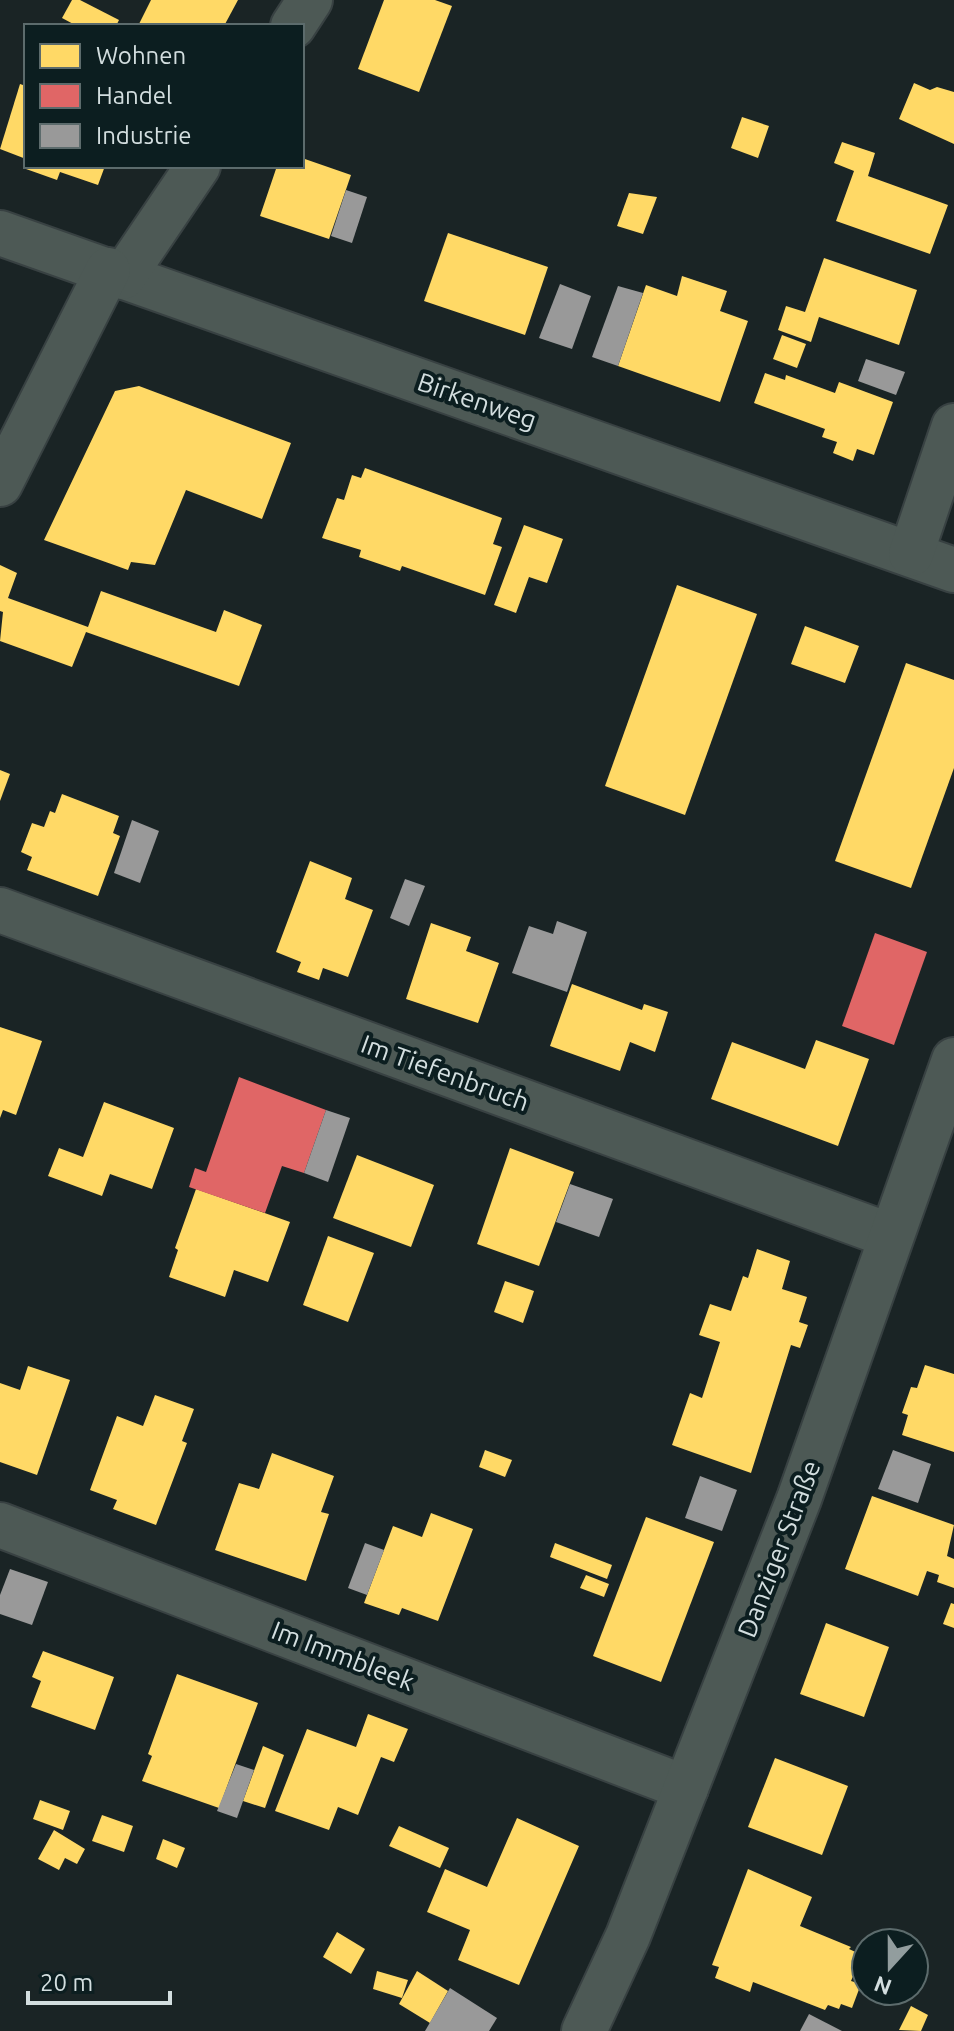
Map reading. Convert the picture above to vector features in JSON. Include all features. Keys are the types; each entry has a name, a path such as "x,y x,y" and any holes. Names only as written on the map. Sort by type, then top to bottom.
{"street":[{"path":"294,24 310,0"},
{"path":"0,484 116,274 196,168"},
{"name":"Birkenweg","path":"0,233 954,570"},
{"path":"911,554 954,426"},
{"name":"Im Tiefenbruch","path":"0,910 891,1236"},
{"name":"Danziger Straße","path":"584,2031 628,1936 799,1499 954,1060"},
{"name":"Im Immbleek","path":"0,1525 686,1788"}],"building: Wohnen":[{"path":"72,0 80,0 119,20 117,24 73,24 62,18"},
{"path":"151,0 238,0 225,24 139,24"},
{"path":"384,0 435,0 452,6 419,92 358,69"},
{"path":"914,83 930,90 937,87 954,92 954,144 899,119"},
{"path":"20,84 24,85 24,158 0,149"},
{"path":"742,117 769,126 758,158 731,148"},
{"path":"842,142 875,153 868,176 948,205 930,254 836,221 854,171 834,163"},
{"path":"304,159 351,175 329,239 260,216 276,168 304,168"},
{"path":"104,168 98,185 60,172 57,180 26,169"},
{"path":"629,193 657,197 643,234 617,226"},
{"path":"448,233 548,267 525,335 424,301"},
{"path":"824,258 917,290 899,345 819,317 811,342 778,330 786,306 805,312"},
{"path":"682,276 727,291 720,311 748,321 720,402 618,366 646,285 677,296"},
{"path":"782,335 806,344 797,368 773,359"},
{"path":"765,373 785,380 786,375 835,393 839,382 893,402 874,455 857,449 853,461 833,453 837,442 822,437 825,429 754,403"},
{"path":"139,386 291,443 262,519 186,490 155,565 131,562 128,570 44,540 115,391"},
{"path":"365,468 502,518 493,544 502,547 485,595 402,566 400,571 359,557 361,550 322,538 337,498 344,500 352,475 361,478"},
{"path":"524,525 563,539 547,583 529,577 516,613 494,605"},
{"path":"0,565 17,573 8,598 88,627 101,591 216,632 224,610 262,625 239,686 86,632 72,667 0,641 3,612 0,611"},
{"path":"677,585 757,614 685,815 605,786"},
{"path":"805,626 859,646 845,683 791,664"},
{"path":"906,663 954,680 954,768 911,888 835,861"},
{"path":"0,770 10,774 0,801"},
{"path":"62,794 119,816 113,833 120,836 98,896 27,870 32,857 21,852 32,823 44,827 50,811 55,813"},
{"path":"310,861 352,878 345,899 373,910 348,977 323,968 319,980 297,972 301,962 276,952"},
{"path":"431,923 471,937 466,951 499,963 478,1023 406,999"},
{"path":"572,984 642,1010 644,1004 668,1012 655,1052 630,1042 620,1071 550,1046"},
{"path":"0,1027 42,1041 16,1115 3,1110 0,1118"},
{"path":"816,1040 869,1059 838,1146 711,1099 732,1042 805,1069"},
{"path":"104,1102 174,1128 152,1189 110,1174 102,1196 48,1176 59,1148 83,1157"},
{"path":"510,1148 574,1172 539,1266 477,1244"},
{"path":"357,1155 434,1185 411,1247 333,1218"},
{"path":"196,1189 290,1222 268,1282 234,1270 225,1297 169,1277 178,1250 175,1248"},
{"path":"328,1236 374,1253 348,1322 303,1305"},
{"path":"757,1249 790,1261 782,1289 807,1297 799,1322 808,1325 800,1348 791,1345 751,1473 672,1445 690,1393 702,1398 720,1342 699,1335 710,1304 731,1311 743,1276 748,1278"},
{"path":"505,1281 534,1291 523,1323 494,1312"},
{"path":"925,1365 954,1374 954,1452 902,1435 908,1415 902,1413 911,1387 917,1388"},
{"path":"28,1366 70,1380 37,1475 0,1462 0,1383 20,1390"},
{"path":"155,1395 194,1409 182,1441 187,1443 156,1525 113,1509 117,1500 90,1490 117,1416 143,1426"},
{"path":"485,1450 512,1460 505,1477 479,1467"},
{"path":"272,1453 334,1476 321,1512 329,1514 306,1581 215,1550 239,1483 259,1489"},
{"path":"872,1496 954,1525 947,1556 954,1559 954,1588 937,1582 939,1575 927,1571 918,1596 845,1569"},
{"path":"431,1513 473,1529 438,1621 402,1608 399,1615 364,1603 393,1526 422,1537"},
{"path":"646,1517 714,1542 661,1682 593,1656"},
{"path":"555,1543 612,1565 607,1579 550,1557"},
{"path":"586,1575 609,1584 604,1597 580,1588"},
{"path":"951,1603 954,1604 954,1628 943,1624"},
{"path":"826,1623 889,1647 864,1717 800,1694"},
{"path":"43,1651 114,1677 95,1730 31,1707 41,1681 32,1677"},
{"path":"177,1674 258,1703 219,1808 142,1781 152,1756 148,1754"},
{"path":"368,1714 408,1729 394,1762 381,1757 358,1815 338,1807 329,1830 275,1811 307,1729 356,1747"},
{"path":"263,1746 284,1755 265,1808 243,1801"},
{"path":"775,1758 848,1786 822,1855 748,1827"},
{"path":"40,1800 70,1811 63,1830 33,1819"},
{"path":"102,1815 133,1826 124,1852 92,1841"},
{"path":"517,1818 579,1846 519,1985 458,1960 470,1930 427,1912 445,1869 487,1887"},
{"path":"399,1826 449,1848 440,1868 389,1846"},
{"path":"54,1830 85,1849 77,1864 65,1858 59,1870 38,1859"},
{"path":"163,1839 185,1848 177,1868 156,1859"},
{"path":"748,1869 812,1897 800,1926 850,1947 852,2007 852,2008 841,2004 839,2009 828,2005 825,2010 753,1982 750,1992 715,1978 719,1967 712,1965"},
{"path":"337,1932 365,1949 351,1974 323,1957"},
{"path":"377,1971 408,1980 402,1998 373,1989"},
{"path":"417,1971 448,1991 430,2023 399,2004"},
{"path":"910,2007 928,2015 921,2031 899,2030"}],"building: Handel":[{"path":"875,933 927,952 894,1045 842,1026"},
{"path":"239,1077 326,1110 304,1173 282,1166 265,1213 189,1187 195,1168 206,1172"}],"building: Industrie":[{"path":"346,190 367,197 352,243 331,236"},
{"path":"560,284 591,296 572,349 539,338"},
{"path":"618,286 643,293 618,366 592,357"},
{"path":"866,359 905,372 896,395 858,381"},
{"path":"132,820 159,831 140,883 114,873"},
{"path":"405,879 425,886 409,926 390,918"},
{"path":"557,921 587,932 567,992 512,973 529,926 553,934"},
{"path":"326,1110 350,1118 328,1182 304,1173"},
{"path":"570,1184 613,1199 599,1237 556,1222"},
{"path":"893,1450 931,1464 918,1503 878,1489"},
{"path":"700,1476 737,1490 722,1531 685,1518"},
{"path":"365,1543 384,1550 367,1595 348,1588"},
{"path":"10,1569 48,1582 32,1625 0,1614 0,1595"},
{"path":"236,1764 254,1770 237,1818 217,1811"},
{"path":"450,1988 497,2018 489,2031 425,2031"},
{"path":"809,2014 842,2031 800,2031"}]}
